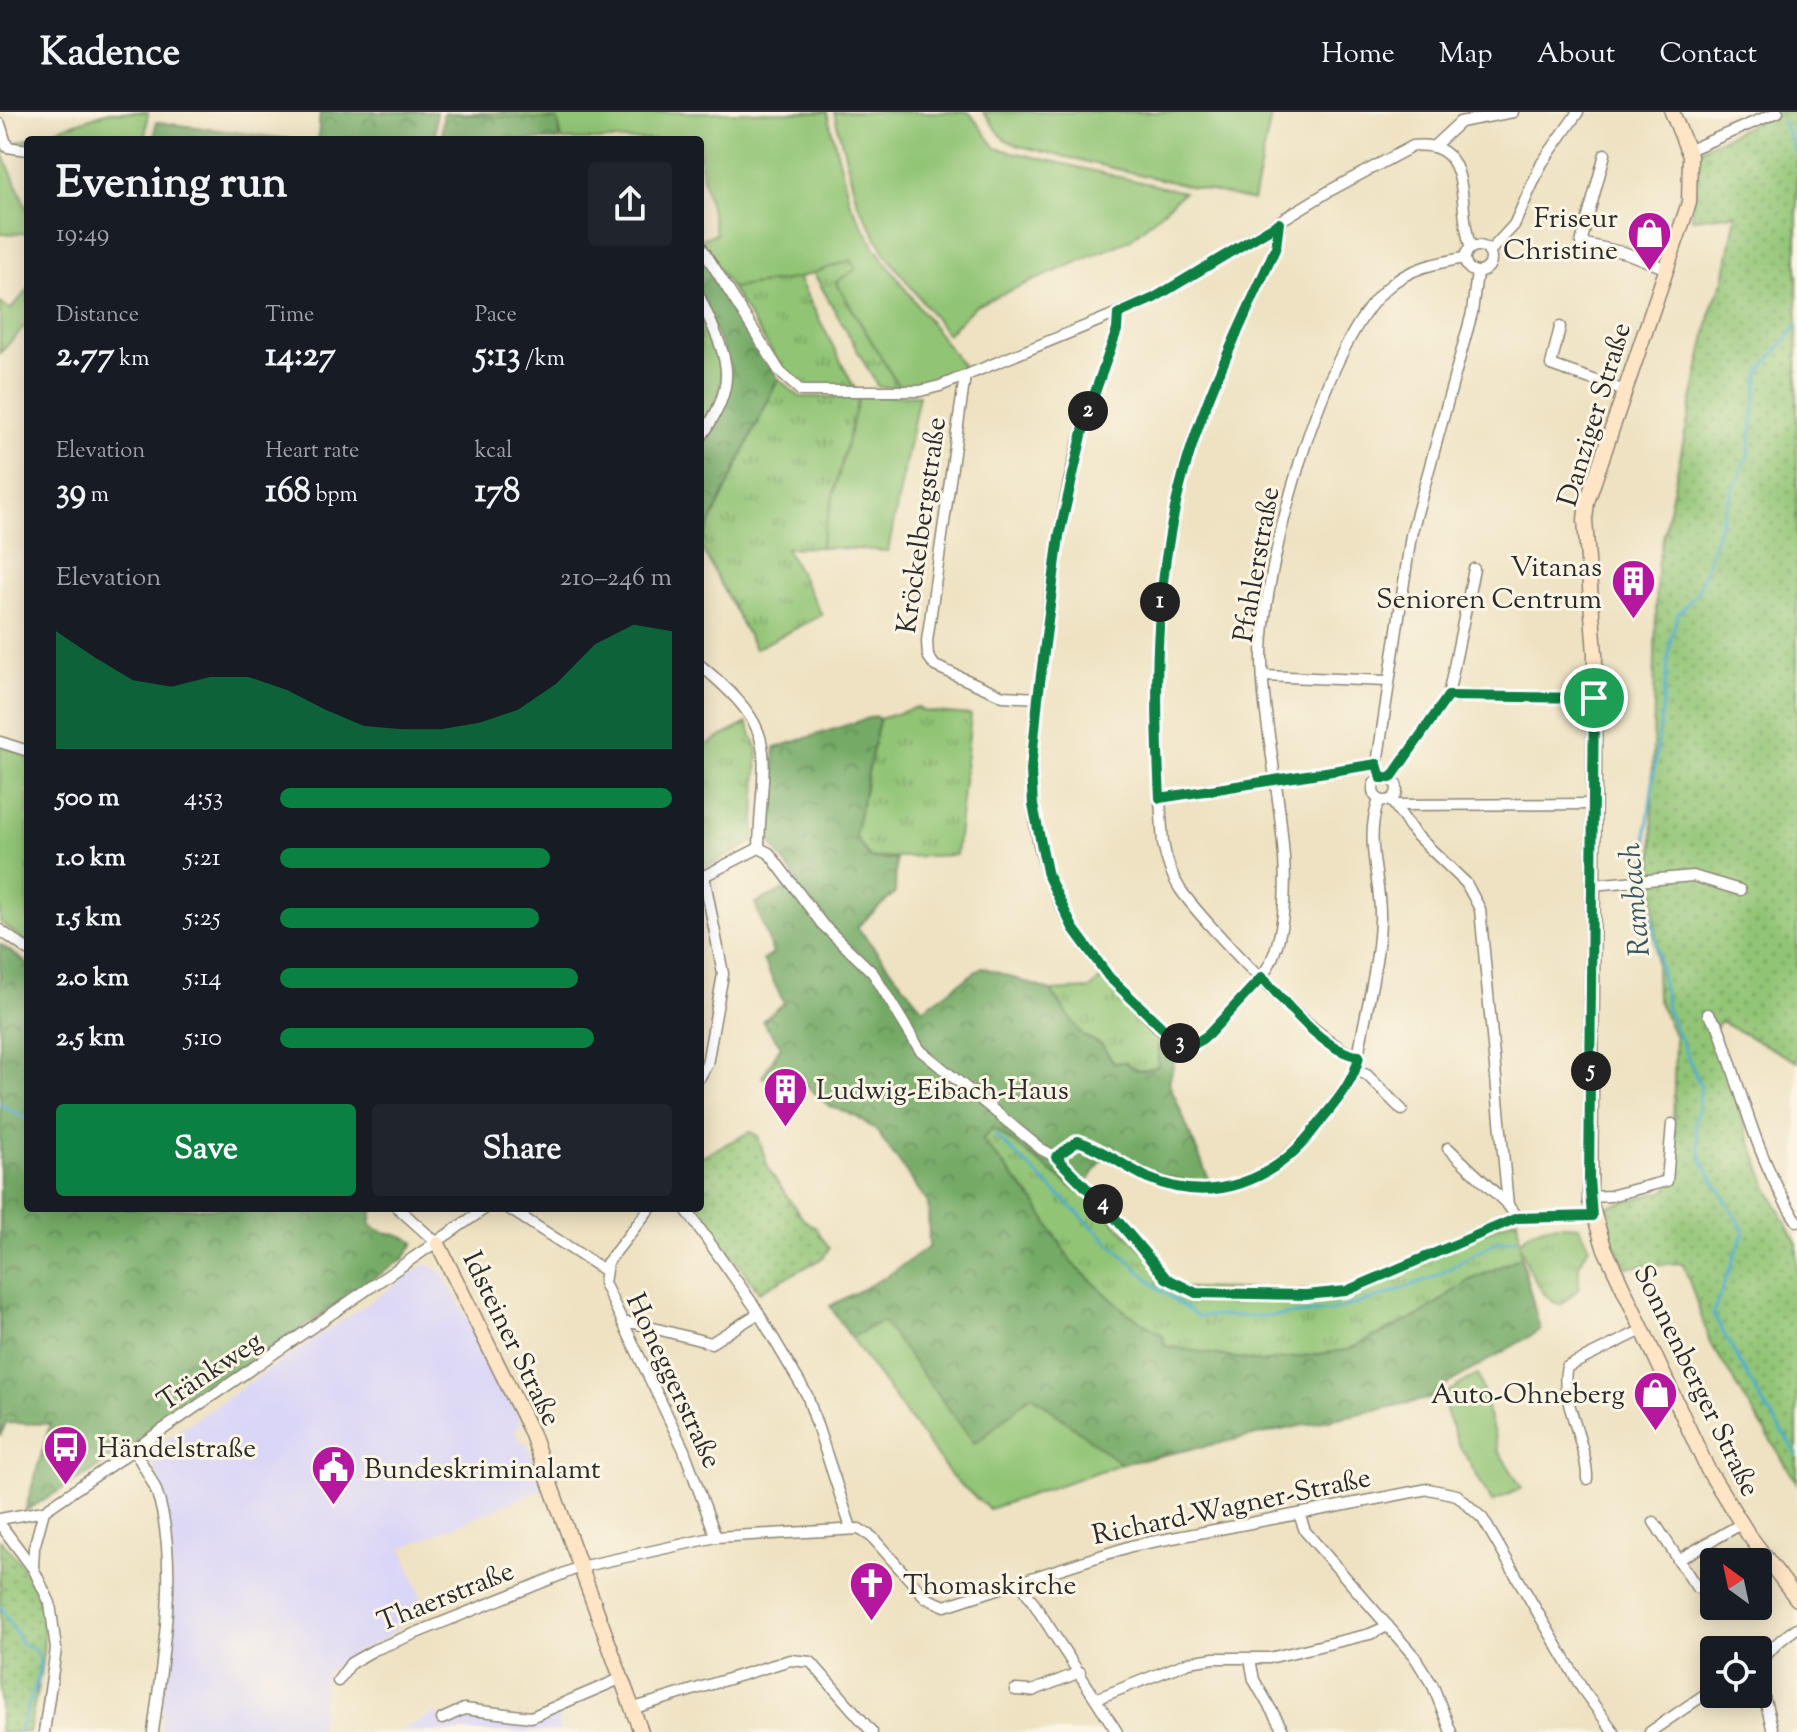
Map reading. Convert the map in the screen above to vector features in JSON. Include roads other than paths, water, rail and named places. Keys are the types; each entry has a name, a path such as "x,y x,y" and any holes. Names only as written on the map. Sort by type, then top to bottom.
{"main road":[{"name":"Danziger Straße","path":"1592,1216 1589,1197 1594,628 1585,520 1587,502 1691,193 1689,150 1672,112"},
{"name":"Sonnenberger Straße","path":"1592,1216 1696,1448 1741,1524 1796,1597"},
{"name":"Idsteiner Straße","path":"438,1244 514,1393 641,1732"}],"street":[{"path":"1433,147 1450,128 1469,118 1513,112"},
{"path":"1477,272 1489,265 1489,252 1514,225 1542,163 1578,112"},
{"path":"1689,150 1778,112"},
{"path":"0,124 7,147 24,149"},
{"path":"704,251 780,372 801,391 920,391 965,376 1154,298 1400,150 1413,146 1433,147 1450,157 1460,175 1466,232 1471,248"},
{"path":"1605,154 1581,243 1626,253 1667,269"},
{"path":"1279,223 1276,247 1203,412 1176,502 1155,652 1165,852 1176,882 1262,977 1316,1031 1345,1054 1359,1056"},
{"path":"1477,272 1469,269 1464,258 1471,248 1481,246 1489,252"},
{"name":"Pfahlerstraße","path":"1038,698 1031,770 1033,805 1038,841 1055,894 1096,961 1173,1038 1186,1045 1200,1041 1262,977 1278,939 1283,894 1263,676 1264,623 1303,451 1333,375 1360,324 1389,286 1426,265 1464,258"},
{"path":"1477,272 1469,327 1411,535 1377,764 1386,778 1397,786 1394,803 1414,833 1466,883 1480,909 1508,1205"},
{"path":"704,308 728,369 725,399 704,433"},
{"path":"1038,698 1059,536 1077,449 1117,330 1118,314"},
{"path":"1560,327 1551,365 1625,391"},
{"name":"Kröckelbergstraße","path":"965,376 927,641 928,656 935,666 1003,696 1038,698"},
{"path":"1056,1157 1078,1141 1153,1180 1178,1187 1218,1189 1244,1183 1280,1165 1300,1147 1356,1070 1379,932 1380,902 1371,847 1379,800 1374,787 1386,778 1448,696 1474,569"},
{"path":"704,669 741,702 760,730 765,756 759,848"},
{"path":"1263,676 1387,681"},
{"path":"1448,696 1594,698"},
{"path":"0,742 24,750"},
{"path":"1160,798 1377,764"},
{"path":"1379,800 1394,803 1593,804"},
{"path":"704,876 759,848"},
{"path":"759,848 769,853 822,924 873,973 920,1050 1041,1149 1056,1157 1111,1213 1166,1278 1196,1293 1306,1295 1346,1291 1517,1218 1592,1216"},
{"path":"1592,885 1693,876 1740,890"},
{"path":"704,886 723,974 704,1070"},
{"path":"0,930 24,947"},
{"path":"1708,1014 1718,1026 1771,1177 1797,1221"},
{"path":"1356,1070 1367,1075 1402,1110"},
{"path":"1589,1197 1621,1194 1667,1181 1672,1124"},
{"path":"1448,1148 1508,1205 1517,1218"},
{"name":"Idsteiner Straße","path":"402,1212 438,1244"},
{"name":"Tränkweg","path":"0,1522 44,1511 481,1212"},
{"path":"514,1212 604,1270"},
{"name":"Honeggerstraße","path":"647,1212 604,1270 604,1283 684,1450 716,1537"},
{"path":"580,1567 716,1537 851,1528 807,1395 759,1313 688,1212"},
{"path":"623,1323 634,1323 711,1343 759,1313"},
{"path":"1587,1479 1587,1459 1566,1384 1567,1367 1642,1330"},
{"path":"134,1450 157,1493 166,1552 166,1609 153,1732"},
{"name":"Richard-Wagner-Straße","path":"851,1528 872,1537 926,1598 936,1604 955,1605 1131,1546 1428,1489 1457,1495 1483,1519 1583,1690 1614,1732"},
{"path":"33,1568 34,1548 44,1511"},
{"path":"1299,1514 1305,1531 1414,1656 1433,1686 1451,1732"},
{"path":"0,1522 33,1568 50,1603 56,1631 55,1668 44,1732"},
{"path":"1654,1522 1697,1588"},
{"path":"1678,1560 1741,1524"},
{"name":"Thaerstraße","path":"338,1681 351,1663 374,1650 580,1567"},
{"path":"1020,1582 1098,1698 1117,1732"},
{"path":"1098,1698 1189,1662 1214,1658 1269,1658 1370,1634 1388,1626"},
{"path":"1772,1647 1797,1628"},
{"path":"1250,1659 1254,1680 1284,1732"},
{"path":"631,1709 790,1660 804,1660 816,1668 867,1731"},
{"path":"1015,1690 1032,1691 1080,1672"},
{"path":"442,1719 464,1709 531,1717 620,1679"},
{"path":"1650,1732 1700,1698"},
{"path":"1767,1708 1773,1732"}],"waterway":[{"name":"Rambach","path":"1782,121 1797,155"},
{"name":"Rambach","path":"1646,877 1647,828 1671,638 1678,614 1698,591 1727,503 1749,453 1760,371 1797,326"},
{"name":"Rambach","path":"1646,885 1667,1009 1701,1087 1695,1124 1702,1161 1744,1231 1713,1314 1762,1402 1797,1454"},
{"path":"0,1104 24,1118"},
{"path":"995,1135 1159,1289 1197,1316 1271,1316 1331,1311 1384,1296 1436,1276 1496,1242 1516,1239"},
{"path":"0,1606 22,1644 34,1650 40,1659 37,1682 19,1732"}],"place":[{"name":"Friseur Christine","path":"1649,272"},
{"name":"Vitanas Senioren Centrum","path":"1633,621"},
{"name":"Ludwig-Eibach-Haus","path":"785,1128"},
{"name":"Auto-Ohneberg","path":"1656,1432"},
{"name":"Händelstraße","path":"66,1486"},
{"name":"Bundeskriminalamt","path":"333,1507"},
{"name":"Thomaskirche","path":"872,1623"}]}
